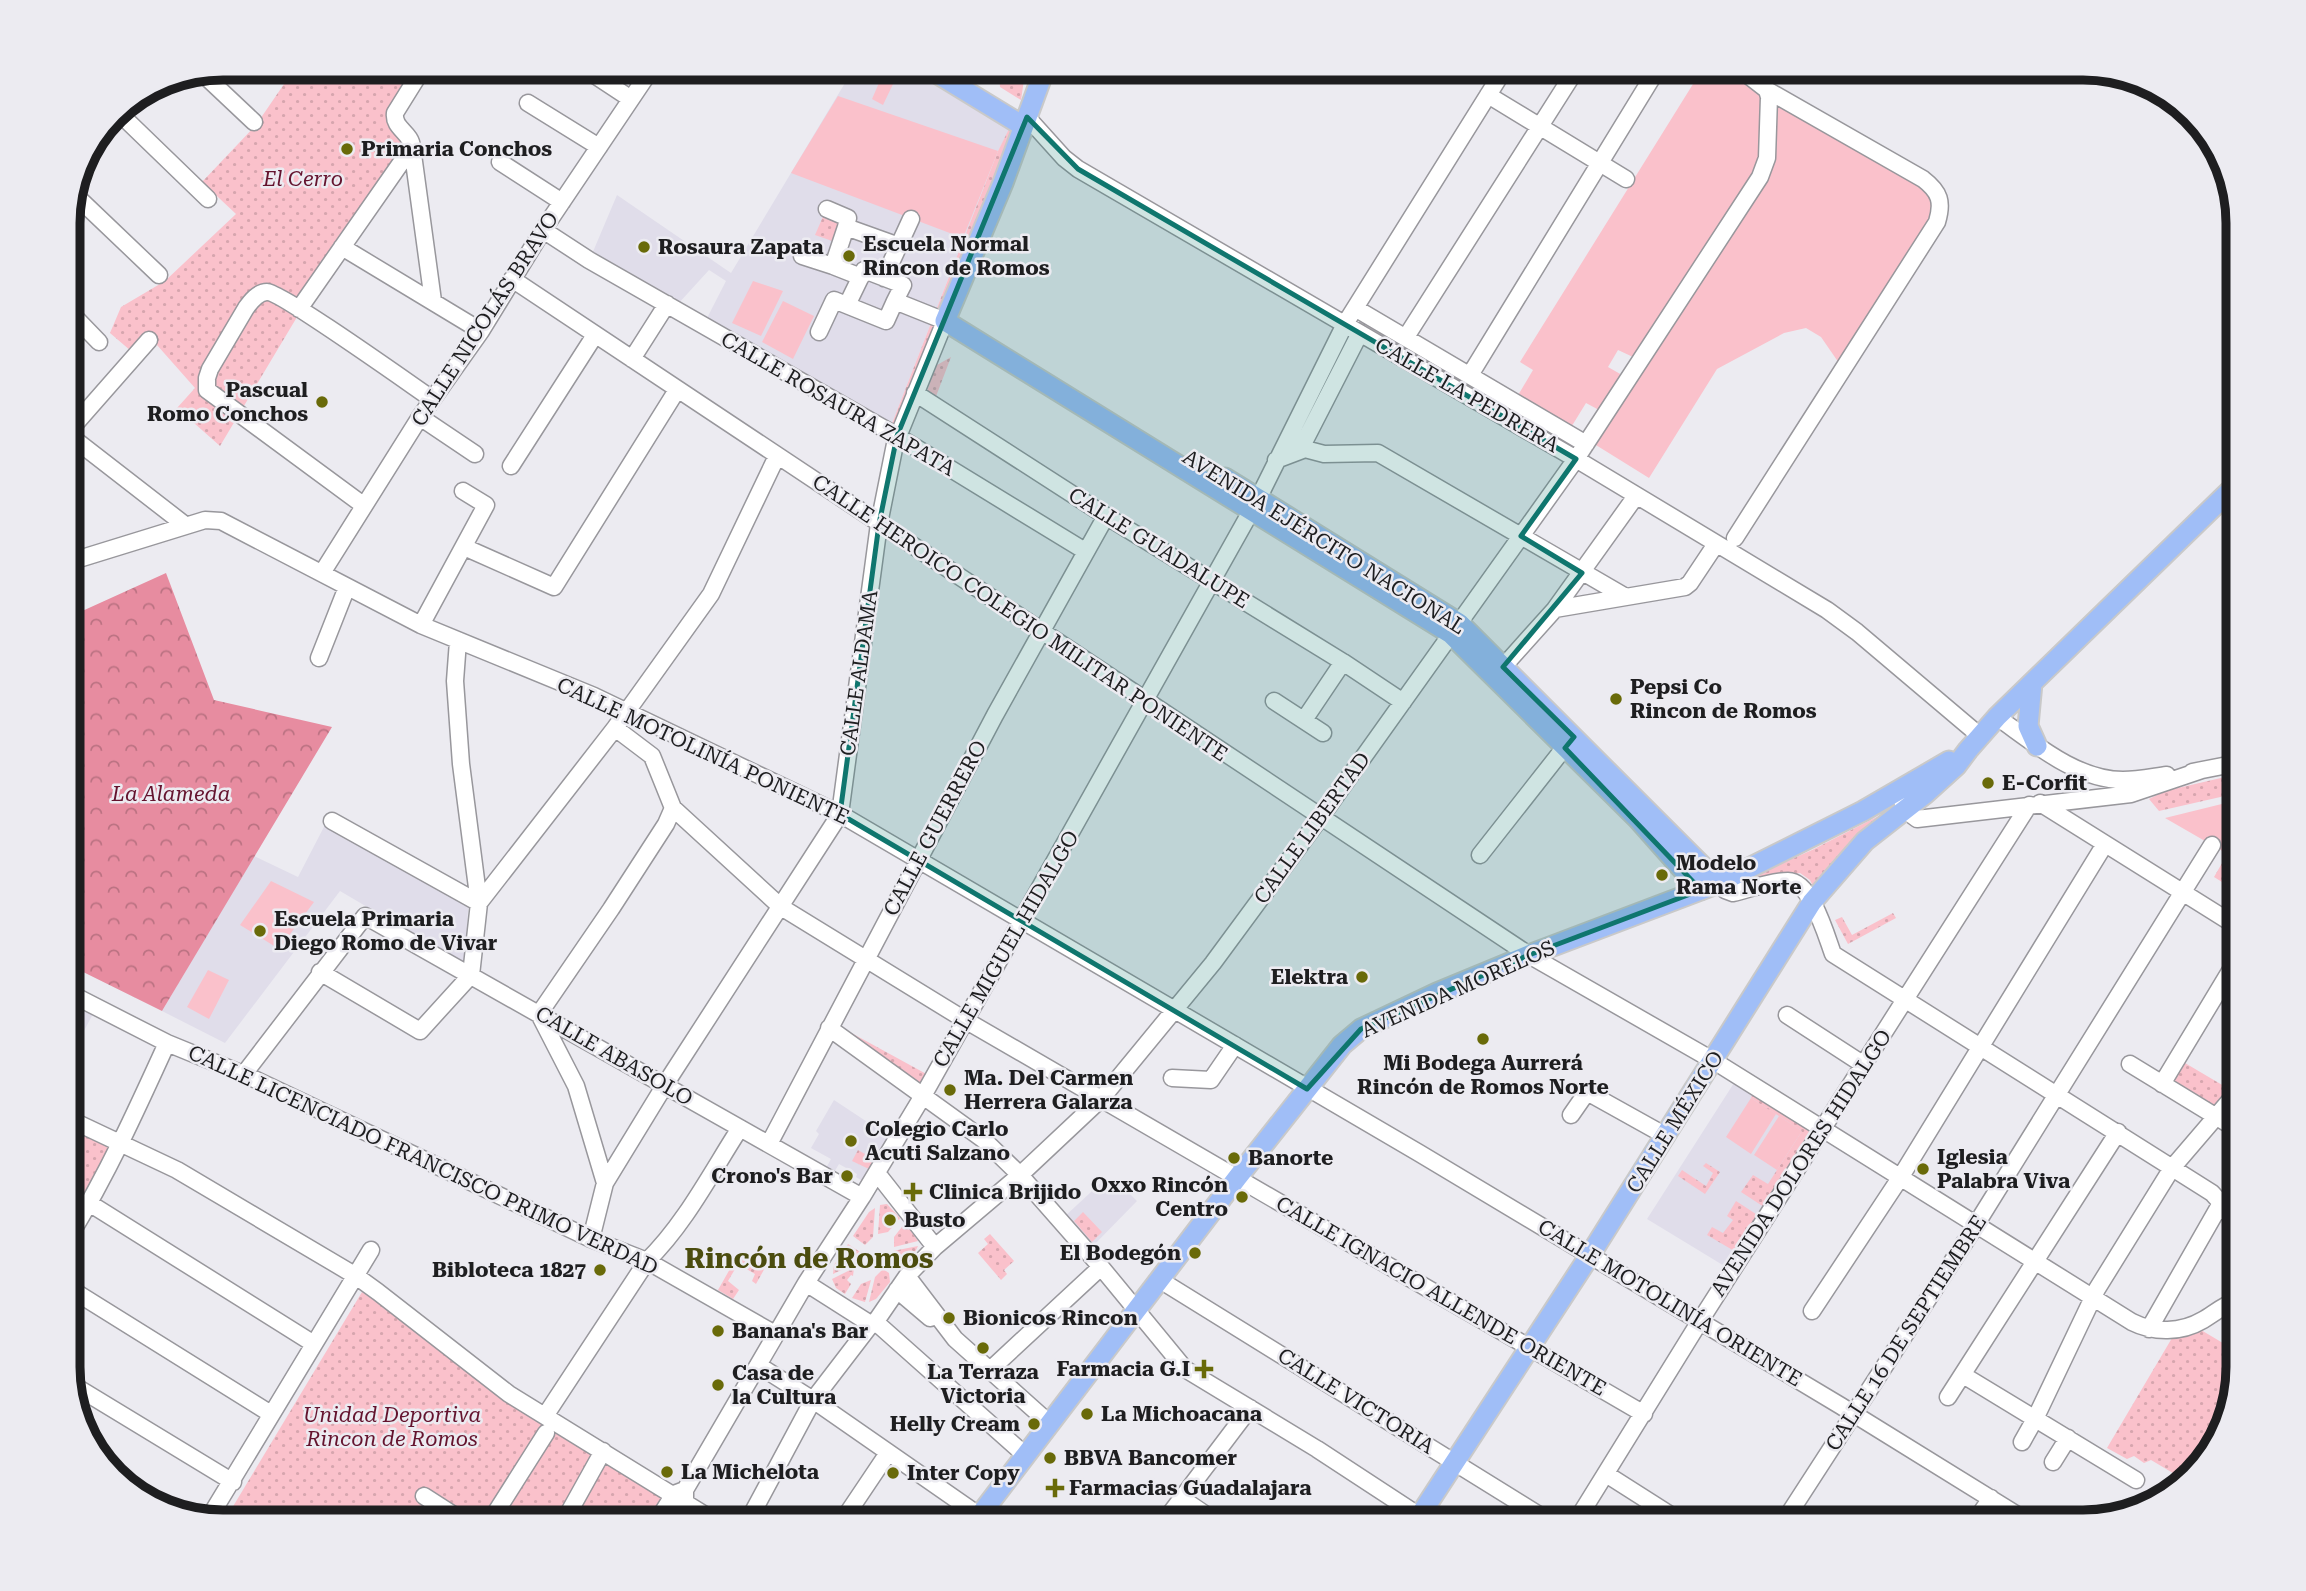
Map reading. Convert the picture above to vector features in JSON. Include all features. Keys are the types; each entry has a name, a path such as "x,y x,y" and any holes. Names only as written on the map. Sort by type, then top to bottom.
{"main road":[{"name":"CALLE LA PEDRERA","path":"950,80 1025,122"},
{"name":"CALLE LA PEDRERA","path":"964,80 1025,122"},
{"name":"CALLE ALDAMA","path":"946,317 1003,183 1041,80"},
{"name":"AVENIDA EJÉRCITO NACIONAL","path":"946,317 1255,503 1455,628 1503,667 1569,742"},
{"name":"AVENIDA MORELOS","path":"988,1510 1049,1423 1237,1178 1342,1045 1361,1029 1437,993 1529,955 1710,886 1902,801 1974,743 1997,717 2226,494"},
{"name":"AVENIDA EJÉRCITO NACIONAL","path":"1455,628 1643,815 1710,886"},
{"path":"2032,683 2028,726 2037,746"},
{"name":"CALLE MÉXICO","path":"1428,1510 1812,902 1902,801"}],"street":[{"path":"416,80 394,118 396,124 411,138 433,301"},
{"path":"602,80 631,99"},
{"name":"CALLE NICOLÁS BRAVO","path":"321,573 420,417 481,331 543,230 644,80"},
{"path":"1255,503 1354,308 1497,80"},
{"path":"1406,337 1569,80"},
{"path":"1470,375 1651,80"},
{"path":"1735,538 1937,222 1941,208 1940,197 1934,187 1923,179 1767,90 1755,80"},
{"path":"211,81 254,122"},
{"name":"CALLE LIBERTAD","path":"873,1324 906,1276 935,1247 1020,1175 1102,1098 1213,963 1320,818 1576,459 1765,168 1769,97 1767,90"},
{"path":"1488,95 1626,179"},
{"path":"528,103 599,147"},
{"path":"126,119 208,199"},
{"name":"CALLE LA PEDRERA","path":"1025,122 1078,169 1576,459 1842,620 1974,743"},
{"path":"299,309 412,147"},
{"path":"500,162 562,202"},
{"path":"82,202 159,275"},
{"path":"827,209 848,218 833,265"},
{"path":"884,278 911,219"},
{"path":"846,227 899,246"},
{"name":"CALLE ROSAURA ZAPATA","path":"543,230 589,260 897,436 1085,551"},
{"path":"342,247 481,331"},
{"path":"802,256 861,277"},
{"path":"818,332 834,300 886,321 903,285 864,270 847,305"},
{"name":"CALLE HEROICO COLEGIO MILITAR PONIENTE","path":"512,279 1529,955 1714,1060 2132,1322 2149,1329"},
{"path":"363,505 207,390 206,378 210,369 246,308 261,294 271,292 432,399"},
{"path":"895,301 946,317"},
{"path":"632,359 667,304"},
{"path":"1354,308 1586,444"},
{"name":"CALLE ALDAMA","path":"591,1239 605,1183 840,814 879,524 897,436 946,317"},
{"path":"81,323 99,342"},
{"path":"1300,450 1360,333"},
{"path":"511,466 595,335"},
{"path":"81,419 149,340"},
{"path":"1318,376 1332,387"},
{"path":"464,547 554,587 677,390"},
{"name":"CALLE GUADALUPE","path":"915,393 1403,702"},
{"path":"420,417 475,454"},
{"path":"81,443 185,525"},
{"path":"1276,460 1300,450 1324,454 1378,453 1624,596"},
{"path":"479,903 615,727 711,594 777,456"},
{"path":"421,625 486,505 463,491"},
{"path":"1503,667 1555,609 1636,496"},
{"name":"CALLE MIGUEL HIDALGO","path":"668,1510 681,1495 775,1334 924,1094 1255,503"},
{"name":"CALLE GUERRERO","path":"769,1144 995,715 1106,516"},
{"name":"CALLE MOTOLINÍA PONIENTE","path":"81,558 185,525 220,521 421,625 594,696 840,814 1307,1089"},
{"path":"1555,609 1679,589 1690,583 1716,544"},
{"path":"319,658 347,587"},
{"path":"244,1074 320,972 421,1031 471,975 479,903 461,764 455,681 458,641"},
{"path":"1304,720 1343,662"},
{"path":"1274,701 1323,733"},
{"path":"1997,717 2037,746 2079,770 2112,779 2135,779 2226,765"},
{"path":"605,1183 576,1086 539,1014 611,909 666,824 673,808 652,756 615,727"},
{"path":"1480,855 1569,742"},
{"path":"1902,801 1917,819 1978,813 2131,794 2202,770"},
{"path":"2035,804 2226,920"},
{"name":"AVENIDA DOLORES HIDALGO","path":"1583,1510 1700,1321 2035,804"},
{"name":"CALLE IGNACIO ALLENDE ORIENTE","path":"673,808 781,907 965,1020 1644,1414"},
{"path":"331,821 479,903"},
{"path":"1812,1311 1900,1178 2105,844"},
{"name":"CALLE 16 DE SEPTIEMBRE","path":"1791,1510 1976,1224 2212,845"},
{"path":"1710,886 1733,893 1787,881 1802,886 1812,902 1833,954 2118,1132 2212,1194 2226,1210"},
{"name":"CALLE ABASOLO","path":"320,972 365,916 862,1197"},
{"path":"2162,1084 2226,978"},
{"name":"CALLE LICENCIADO FRANCISCO PRIMO VERDAD","path":"81,999 167,1043 244,1074 591,1239 647,1261 775,1334"},
{"path":"1787,1015 1864,1065"},
{"path":"830,1028 984,1140 1020,1175 1101,1266 1185,1369 1407,1510"},
{"path":"81,1217 120,1144 167,1043"},
{"path":"1172,1078 1211,1080 1235,1045"},
{"path":"2130,1064 2226,1123"},
{"name":"CALLE MOTOLINÍA ORIENTE","path":"1307,1089 1590,1255 2010,1510"},
{"path":"1570,1115 1587,1092 1666,1136"},
{"path":"2022,1442 2093,1297 2172,1168 2226,1105"},
{"path":"81,1125 199,1183 356,1276 545,1425 603,1451 681,1495 701,1510"},
{"path":"496,1510 647,1261 678,1224 740,1128"},
{"path":"1948,1397 2118,1132"},
{"path":"877,1173 935,1247"},
{"path":"89,1203 314,1344"},
{"path":"2221,1203 2149,1329 2164,1330 2187,1326 2226,1310"},
{"path":"214,1510 370,1251"},
{"path":"990,1370 1101,1266"},
{"path":"906,1276 955,1339"},
{"name":"CALLE VICTORIA","path":"1160,1280 1531,1510"},
{"path":"806,1283 880,1326 1026,1455"},
{"path":"897,1290 1049,1423"},
{"path":"81,1295 271,1414"},
{"path":"754,1510 813,1400 873,1324"},
{"path":"758,1365 813,1400 967,1510"},
{"path":"1963,1375 2136,1480"},
{"path":"83,1391 233,1482"},
{"path":"1173,1510 1250,1408"},
{"path":"2053,1462 2068,1438"},
{"path":"573,1510 603,1451"},
{"path":"850,1510 888,1454"},
{"path":"1606,1474 1663,1510"},
{"name":"CALLE MIGUEL HIDALGO","path":"677,1510 681,1495"},
{"path":"424,1496 443,1510"},
{"path":"1983,1510 1991,1498"},
{"path":"1181,1499 1198,1510"}],"highlighted area":[{"path":"1027,117 1078,169 1576,459 1521,536 1582,573 1503,667 1574,737 1565,748 1701,890 1529,955 1361,1029 1307,1089 840,814 879,524 897,436"}],"shaded area":[{"name":"Escuela Normal Rincon de Romos","path":"847,80 926,80 1009,130 998,151 891,426 705,322 726,281 709,270 678,304 592,254 617,195 731,273"},
{"name":"Escuela Primaria Diego Romo de Vivar","path":"326,823 469,898 464,964 340,891 225,1043 162,1011 254,856 298,877"},
{"path":"81,1004 94,1012 81,1036"},
{"path":"1734,1083 1812,1133 1726,1267 1647,1219"},
{"name":"Colegio Carlo Acuti Salzano","path":"834,1100 890,1137 864,1182 856,1177 857,1174 839,1164 833,1174 825,1170 831,1159 811,1148 819,1134 816,1131"},
{"path":"1104,1180 1117,1192 1123,1187 1137,1201 1091,1248 1064,1217"}],"green space":[{"name":"El Cerro","path":"287,80 416,80 393,117 413,147 303,307 220,446 177,408 195,388 149,336 131,351 110,333 121,307 165,281 236,214 202,182 256,125"},
{"path":"880,80 894,82 883,105 872,99"},
{"path":"999,80 1024,80 1021,100 1000,87"},
{"path":"1696,80 1753,80 1931,192 1935,214 1841,366 1821,337 1806,328 1784,333 1717,369 1649,478 1583,437 1599,410 1586,403 1570,429 1517,397 1533,370 1520,362","holes":["1618,350 1633,357 1622,375 1608,367"]},
{"path":"838,96 998,151 963,238 791,173"},
{"path":"1012,123 1020,126 897,430 891,426 998,151"},
{"path":"825,212 846,220 838,243 815,235"},
{"path":"753,281 783,291 761,336 732,323"},
{"path":"783,301 814,316 793,359 762,342"},
{"path":"951,357 935,399 926,394 930,383 930,369"},
{"name":"La Alameda","path":"166,573 214,700 332,727 162,1011 81,971 81,612"},
{"path":"2226,777 2226,796 2159,811 2149,799 2165,791"},
{"path":"2226,803 2226,853 2165,818"},
{"path":"1896,807 1816,892 1810,880 1800,873 1737,888 1735,884 1812,850"},
{"path":"2225,858 2226,884 2214,877"},
{"path":"271,881 314,902 279,949 240,925"},
{"path":"1893,913 1896,918 1848,944 1835,920 1842,917 1852,935"},
{"path":"208,970 229,980 209,1019 187,1007"},
{"path":"835,1024 930,1076 923,1087"},
{"path":"2185,1063 2226,1087 2226,1092 2214,1105 2174,1081"},
{"path":"1752,1095 1812,1133 1764,1207 1741,1192 1753,1175 1768,1184 1802,1131 1751,1098"},
{"path":"1751,1098 1776,1114 1751,1154 1726,1137"},
{"path":"1779,1116 1802,1131 1777,1170 1754,1155"},
{"path":"81,1125 120,1144 81,1210"},
{"path":"858,1150 865,1154 864,1157 876,1161 871,1170 852,1161"},
{"path":"1706,1163 1720,1172 1705,1194 1678,1176 1682,1170 1706,1186 1713,1173 1703,1166"},
{"path":"1736,1201 1759,1216 1736,1252 1707,1235 1712,1227 1723,1233 1733,1220 1727,1216"},
{"path":"887,1204 900,1218 899,1220 890,1214 886,1220 894,1225 888,1232 878,1234 880,1205"},
{"path":"875,1208 873,1237 865,1245 853,1236 869,1212"},
{"path":"1083,1212 1102,1232 1092,1242 1074,1221"},
{"path":"905,1223 918,1241 894,1247 894,1237"},
{"path":"990,1234 1014,1261 1004,1270 1007,1274 1001,1280 978,1253 988,1244 984,1239"},
{"path":"848,1244 860,1252 857,1263 833,1274 834,1265"},
{"path":"918,1246 902,1268 894,1268 887,1263 893,1251"},
{"path":"739,1253 766,1266 756,1284 752,1281 755,1274 738,1264 728,1281 739,1290 733,1299 718,1290"},
{"path":"854,1268 853,1276 847,1280 851,1284 845,1294 836,1288 832,1279"},
{"path":"883,1269 889,1273 890,1282 876,1299 869,1302 875,1277"},
{"path":"871,1280 865,1302 852,1298 861,1284"},
{"name":"Unidad Deportiva Rincon de Romos","path":"362,1292 662,1497 655,1510 231,1510"},
{"path":"2201,1330 2226,1345 2226,1367 2221,1405 2211,1431 2190,1462 2177,1475 2151,1460 2144,1463 2134,1456 2127,1459 2107,1448 2172,1338"}],"place":[{"name":"Primaria Conchos","path":"347,149"},
{"name":"Rosaura Zapata","path":"644,247"},
{"name":"Escuela Normal Rincon de Romos","path":"849,256"},
{"name":"Pascual Romo Conchos","path":"322,402"},
{"name":"Pepsi Co Rincon de Romos","path":"1616,699"},
{"name":"E-Corfit","path":"1988,783"},
{"name":"Modelo Rama Norte","path":"1662,875"},
{"name":"Escuela Primaria Diego Romo de Vivar","path":"260,931"},
{"name":"Elektra","path":"1362,977"},
{"name":"Mi Bodega Aurrerá Rincón de Romos Norte","path":"1483,1039"},
{"name":"Ma. Del Carmen Herrera Galarza","path":"950,1090"},
{"name":"Colegio Carlo Acuti Salzano","path":"851,1141"},
{"name":"Banorte","path":"1234,1158"},
{"name":"Iglesia Palabra Viva","path":"1923,1169"},
{"name":"Crono's Bar","path":"847,1176"},
{"name":"Clinica Brijido","path":"913,1192"},
{"name":"Oxxo Rincón Centro","path":"1242,1197"},
{"name":"Busto","path":"890,1220"},
{"name":"El Bodegón","path":"1195,1253"},
{"name":"Bibloteca 1827","path":"600,1270"},
{"name":"Bionicos Rincon","path":"949,1318"},
{"name":"Banana's Bar","path":"718,1331"},
{"name":"La Terraza Victoria","path":"983,1348"},
{"name":"Farmacia G.I","path":"1204,1369"},
{"name":"Casa de la Cultura","path":"718,1385"},
{"name":"La Michoacana","path":"1087,1414"},
{"name":"Helly Cream","path":"1034,1424"},
{"name":"BBVA Bancomer","path":"1050,1458"},
{"name":"La Michelota","path":"667,1472"},
{"name":"Inter Copy","path":"893,1473"},
{"name":"Farmacias Guadalajara","path":"1055,1488"}],"district":[{"name":"Rincón de Romos","path":"809,1258"}]}
